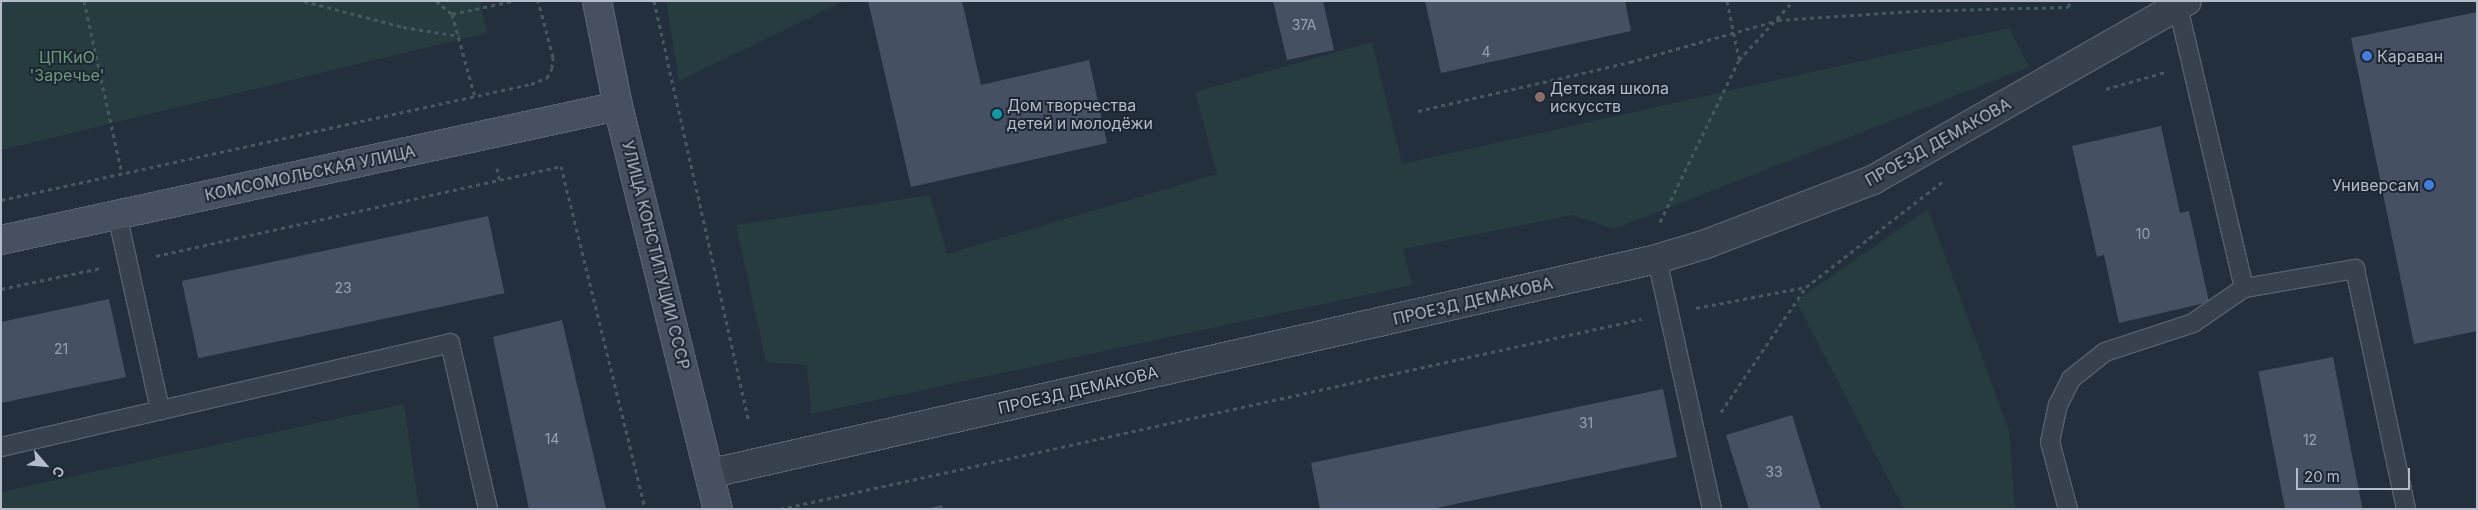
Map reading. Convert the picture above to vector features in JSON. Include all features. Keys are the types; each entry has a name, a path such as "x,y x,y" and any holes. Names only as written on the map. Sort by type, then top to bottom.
{"street":[{"name":"УЛИЦА КОНСТИТУЦИИ СССР","path":"597,1 618,106 712,473 718,509"},
{"name":"ПРОЕЗД ДЕМАКОВА","path":"712,473 1657,259 1706,244 1873,180 2182,4"},
{"name":"КОМСОМОЛЬСКАЯ УЛИЦА","path":"1,240 618,106"}],"lane":[{"path":"2182,4 2192,65 2244,288"},
{"path":"117,214 160,410"},
{"path":"1657,259 1712,509"},
{"path":"2068,509 2050,442 2058,405 2071,379 2105,352 2193,323 2244,288 2355,269 2406,509"},
{"path":"1,448 450,343 488,509"}],"path":[{"path":"84,1 122,174"},
{"path":"304,1 403,27 459,36"},
{"path":"436,1 452,14 475,96 489,135 499,179"},
{"path":"452,14 512,1"},
{"path":"1,200 475,96 547,78 552,57 538,1"},
{"path":"654,1 749,422"},
{"path":"1727,1 1739,60"},
{"path":"1660,223 1739,60 1778,20 1793,1"},
{"path":"1418,111 1630,62 1778,20 1914,11 2068,7 2071,1"},
{"path":"2096,91 2192,65"},
{"path":"1,289 561,166 646,509"},
{"path":"1698,446 1806,286 1949,177"},
{"path":"780,509 1669,314 1806,286"}],"green space":[{"name":"ЦПКиО 'Заречье'","path":"1,1 480,1 487,33 1,150"},
{"path":"666,1 844,1 679,81"},
{"path":"2009,28 2029,67 1614,229 1572,215 1403,249 1412,285 811,414 807,365 766,362 736,225 930,195 947,254 1217,174 1195,92 1372,42 1402,164"},
{"path":"1928,209 2009,431 2015,509 1904,509 1796,301"},
{"path":"404,404 419,509 1,509 1,492"}],"building":[{"name":"Дом творчества детей и молодёжи","path":"868,1 962,1 981,85 1089,60 1107,143 911,187"},
{"path":"1273,1 1323,1 1334,50 1287,60"},
{"path":"1425,1 1625,1 1631,31 1441,73"},
{"name":"Универсам","path":"2477,12 2477,331 2414,344 2351,38"},
{"path":"2161,126 2180,213 2189,211 2209,302 2119,323 2104,255 2097,257 2072,146"},
{"path":"488,216 504,293 198,358 182,281"},
{"path":"109,299 126,377 1,403 1,322"},
{"path":"562,320 606,509 529,509 493,337"},
{"path":"2333,357 2363,509 2285,509 2258,372"},
{"path":"1663,389 1677,457 1432,509 1320,509 1311,463"},
{"path":"1792,415 1821,509 1749,509 1726,435"},
{"path":"942,505 943,509 930,508"}],"place":[{"name":"Караван","path":"2367,56"},
{"name":"Детская школа искусств","path":"1540,97"},
{"name":"Дом творчества детей и молодёжи","path":"997,114"},
{"name":"Универсам","path":"2429,185"}]}
